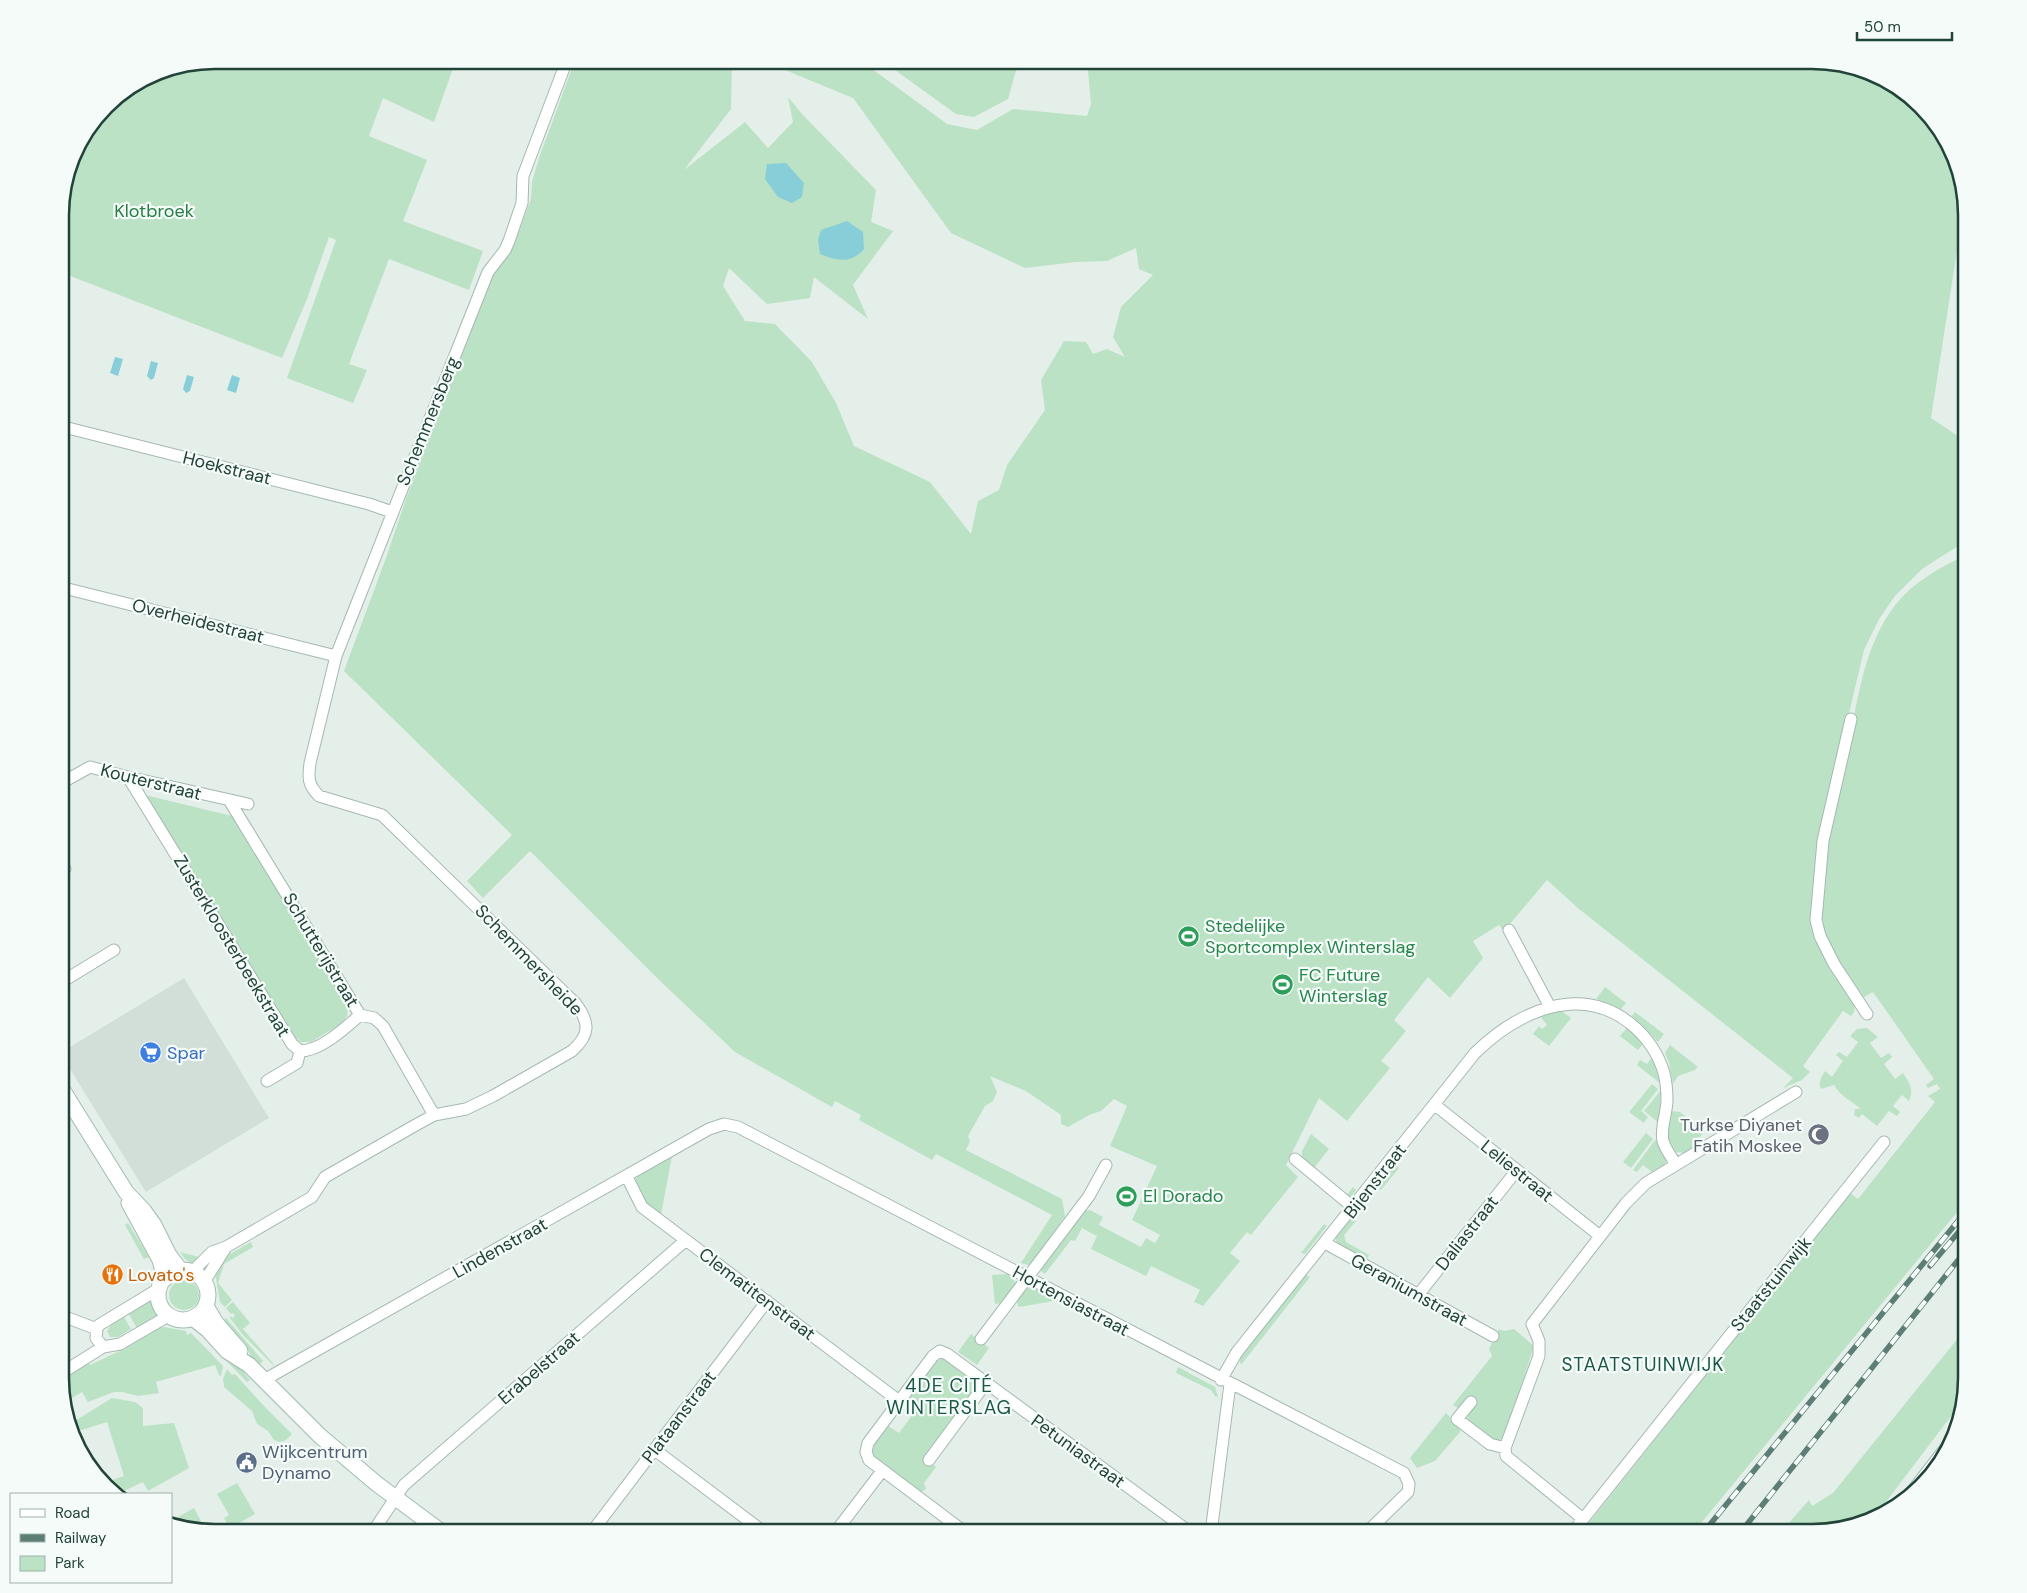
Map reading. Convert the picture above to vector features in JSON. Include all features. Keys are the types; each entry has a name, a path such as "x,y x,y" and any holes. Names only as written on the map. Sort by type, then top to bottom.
{"street":[{"name":"Schemmersberg","path":"312,789 308,780 310,763 336,656 488,272 505,250 509,241 522,203 523,176 564,69"},
{"name":"Hoekstraat","path":"69,428 369,504 392,512"},
{"name":"Overheidestraat","path":"69,589 336,656"},
{"path":"1851,719 1823,841 1816,920 1820,936 1834,964 1867,1014"},
{"name":"Kouterstraat","path":"69,779 90,767 248,804"},
{"name":"Zusterkloosterbeekstraat","path":"128,777 292,1044 300,1051 308,1051 337,1034 360,1015"},
{"name":"Schemmersheide","path":"187,1272 212,1252 312,1198 325,1177 434,1115 472,1106 493,1096 572,1051 582,1043 586,1033 586,1017 576,1004 382,815 327,799 319,796 312,789"},
{"name":"Schutterijstraat","path":"229,800 360,1015 374,1018 383,1026 434,1115"},
{"path":"1509,930 1550,1007"},
{"path":"69,978 114,950"},
{"name":"Bijenstraat","path":"1212,1524 1225,1382 1238,1352 1354,1208 1474,1053 1492,1036 1513,1023 1550,1007 1566,1004 1592,1005 1622,1017 1642,1032 1656,1051 1664,1074 1667,1099 1663,1142 1676,1164"},
{"path":"267,1081 297,1063 300,1051"},
{"path":"1583,1519 1506,1456 1505,1448 1539,1356 1538,1341 1532,1324 1626,1203 1646,1183 1796,1092"},
{"path":"69,1100 126,1192 154,1225 169,1255 187,1272 204,1282 208,1290 206,1306 193,1318 181,1320 170,1316 160,1304 163,1283 160,1260 130,1205 126,1192"},
{"name":"Leliestraat","path":"1434,1105 1600,1236"},
{"name":"Lindenstraat","path":"264,1380 628,1177 709,1129 724,1124 738,1128"},
{"name":"Hortensiastraat","path":"738,1128 1225,1382 1404,1473 1409,1484 1408,1492 1375,1524"},
{"name":"Staatstuinwijk","path":"1579,1524 1884,1142"},
{"path":"1295,1159 1354,1208"},
{"name":"Hortensiastraat","path":"981,1339 1089,1196 1106,1164"},
{"name":"Daliastraat","path":"1418,1295 1517,1170"},
{"name":"Clematitenstraat","path":"628,1177 642,1207 900,1401"},
{"name":"Erabelstraat","path":"378,1524 404,1485 686,1240"},
{"name":"Geraniumstraat","path":"1325,1243 1493,1336"},
{"name":"Schemmersheide","path":"204,1282 226,1246"},
{"path":"103,1347 96,1338 97,1329 105,1320 163,1283 172,1273 187,1272"},
{"name":"Plataanstraat","path":"598,1524 767,1301"},
{"path":"206,1306 216,1323 242,1353 249,1365"},
{"path":"69,1368 103,1347 120,1344 170,1316"},
{"path":"69,1318 97,1329"},
{"path":"193,1318 208,1330 227,1351 249,1365 320,1436 395,1498 430,1524"},
{"name":"Petuniastraat","path":"900,1401 932,1356 940,1351 947,1354 1179,1524"},
{"path":"929,1460 986,1382"},
{"path":"900,1401 868,1443 866,1452 868,1460 954,1524"},
{"path":"1471,1402 1457,1419 1490,1444 1505,1448"},
{"path":"655,1450 753,1524"},
{"path":"842,1524 882,1471"}],"shaded area":[{"path":"184,978 269,1118 146,1192 69,1068 69,1048"}],"green space":[{"name":"Klotbroek","path":"453,69 434,122 383,98 369,136 427,160 403,221 483,251 469,290 389,259 349,364 367,370 353,403 287,378 336,240 329,237 307,299 282,358 69,275 69,205 74,177 88,142 111,111 133,93 168,76 195,70"},
{"path":"572,69 732,69 731,109 684,170 745,122 768,148 793,122 788,97 802,114 876,190 871,222 893,231 853,285 868,319 814,277 810,298 767,304 729,268 723,286 745,321 775,324 812,362 836,403 854,446 930,482 971,534 978,501 999,490 1007,465 1045,410 1041,380 1064,341 1086,342 1093,354 1107,349 1125,357 1113,337 1121,307 1153,275 1139,269 1136,248 1107,261 1076,262 1025,268 951,233 853,98 783,69 872,69 947,124 977,130 1013,109 1087,116 1091,104 1088,69 1813,69 1832,70 1859,76 1894,93 1922,118 1934,133 1951,168 1958,205 1958,244 1931,418 1958,436 1958,546 1922,569 1895,596 1879,619 1864,650 1821,832 1811,924 1818,945 1855,1002 1854,1012 1851,1016 1843,1011 1803,1066 1810,1072 1802,1080 1783,1088 1793,1078 1579,909 1547,880 1509,924 1505,933 1499,925 1473,941 1483,958 1450,998 1428,977 1394,1020 1406,1031 1381,1061 1390,1068 1347,1121 1319,1098 1286,1165 1298,1177 1251,1235 1247,1232 1230,1253 1240,1261 1203,1306 1194,1302 1200,1290 1151,1266 1146,1276 1091,1249 1097,1236 1082,1228 1075,1241 1071,1240 1045,1274 1041,1271 1042,1266 1083,1211 1090,1210 1103,1217 1099,1225 1141,1247 1146,1238 1155,1243 1160,1235 1132,1220 1157,1166 1110,1146 1127,1106 1114,1099 1101,1111 1089,1115 1068,1127 1061,1124 1061,1115 1026,1091 990,1076 997,1092 993,1101 985,1106 968,1136 970,1141 966,1150 1062,1199 1065,1216 1032,1263 1028,1265 1021,1263 1052,1215 936,1154 932,1160 859,1120 861,1115 835,1101 832,1107 735,1052 657,978 530,851 483,898 467,881 512,835 344,671 406,499 494,272 511,252 531,199 532,182"},
{"path":"894,69 1016,69 1008,99 974,117 956,114"},
{"path":"1958,559 1958,1211 1700,1524 1588,1524 1850,1193 1858,1199 1935,1102 1928,1096 1940,1089 1937,1084 1928,1088 1926,1085 1934,1079 1873,992 1864,997 1831,948 1825,933 1821,912 1821,890 1822,868 1830,823 1846,758 1862,678 1875,639 1896,604 1903,596 1911,588 1947,564"},
{"path":"145,795 232,816 348,1006 347,1016 341,1024 311,1042 301,1042 291,1034"},
{"path":"1605,987 1626,1003 1621,1009 1596,999"},
{"path":"1560,1010 1571,1018 1549,1046 1533,1034 1539,1026 1542,1029 1547,1025 1540,1016"},
{"path":"1635,1012 1664,1034 1658,1042 1632,1016"},
{"path":"1627,1028 1644,1043 1638,1050 1620,1036"},
{"path":"1867,1028 1878,1037 1870,1043 1881,1058 1889,1053 1892,1057 1884,1064 1895,1079 1903,1073 1911,1090 1909,1101 1902,1095 1893,1106 1900,1112 1897,1116 1889,1111 1877,1126 1862,1114 1859,1118 1854,1115 1855,1109 1861,1109 1834,1085 1821,1089 1820,1084 1825,1071 1832,1077 1843,1061 1836,1055 1839,1052 1847,1057 1858,1042 1850,1036 1857,1029"},
{"path":"1670,1045 1698,1067 1695,1070 1678,1076 1673,1084 1665,1053"},
{"path":"1652,1057 1660,1083 1637,1065 1640,1060 1647,1064"},
{"path":"1652,1084 1658,1089 1641,1111 1648,1117 1644,1123 1629,1112"},
{"path":"1661,1090 1659,1123 1644,1111"},
{"path":"1671,1111 1680,1112 1703,1131 1699,1140 1700,1143 1685,1153 1676,1152 1667,1135"},
{"path":"1646,1133 1653,1139 1631,1168 1623,1162"},
{"path":"1311,1134 1329,1149 1314,1168 1302,1157 1302,1151"},
{"path":"1655,1140 1658,1142 1667,1160 1664,1165 1652,1172 1643,1165 1637,1172 1633,1170"},
{"path":"672,1156 661,1215 647,1204 635,1180 640,1173"},
{"path":"1394,1164 1399,1168 1381,1190 1376,1185"},
{"path":"1329,1181 1346,1196 1353,1187 1356,1190 1349,1199"},
{"path":"1350,1217 1356,1221 1344,1235 1346,1242 1369,1255 1366,1261 1342,1248 1336,1241 1338,1232"},
{"path":"128,1223 149,1257 144,1259 125,1225"},
{"path":"1324,1224 1327,1226 1305,1254 1301,1253"},
{"path":"251,1242 253,1247 224,1264 218,1283 232,1300 225,1307 220,1302 215,1273 225,1257"},
{"path":"180,1252 199,1257 201,1259 191,1263"},
{"path":"1008,1274 1013,1277 1016,1285 1002,1303 995,1304 992,1275"},
{"path":"1305,1274 1310,1277 1241,1365 1239,1357"},
{"path":"184,1280 195,1284 199,1295 195,1306 184,1310 173,1306 169,1295 173,1284"},
{"path":"1032,1287 1055,1297 1054,1301 1019,1307 1016,1301 1026,1289"},
{"path":"150,1297 155,1313 159,1318 138,1330 127,1311"},
{"path":"233,1302 250,1323 243,1329 275,1367 243,1335 230,1318 235,1316 226,1308"},
{"path":"124,1317 131,1329 118,1337 110,1337 107,1331 111,1325"},
{"path":"226,1318 263,1361 259,1365 250,1356 243,1341 221,1323"},
{"path":"164,1327 186,1331 187,1335 190,1332 223,1366 221,1376 215,1365 156,1382 159,1393 138,1396 114,1392 88,1402 82,1392 70,1399 69,1375 88,1363 90,1365 126,1348 159,1328"},
{"path":"1499,1329 1504,1331 1514,1329 1534,1346 1506,1435 1498,1442 1494,1441 1468,1420 1468,1414 1476,1403 1469,1396 1458,1408 1453,1405 1492,1356 1489,1349"},
{"path":"971,1334 989,1348 977,1365 958,1352"},
{"path":"207,1335 245,1369 245,1374 250,1380 247,1382 209,1344 204,1338"},
{"path":"1958,1338 1958,1388 1954,1412 1883,1506 1859,1517 1841,1521 1822,1524 1788,1524 1809,1500 1812,1506 1833,1493"},
{"path":"943,1358 972,1377 975,1382 975,1389 924,1457 936,1467 924,1483 926,1489 921,1492 874,1457 873,1449 888,1426 899,1433 914,1413 904,1406 937,1361"},
{"path":"1178,1367 1215,1387 1218,1397 1211,1390 1176,1373"},
{"path":"227,1369 232,1375 235,1374 292,1434 286,1440 280,1442 274,1440 268,1431 257,1424 252,1411 224,1387 223,1379"},
{"path":"112,1398 135,1402 143,1408 143,1426 174,1423 189,1468 148,1491 143,1482 123,1491 111,1481 124,1476 107,1422 79,1431 76,1421"},
{"path":"1446,1413 1451,1418 1450,1420 1460,1429 1460,1432 1435,1461 1417,1468 1410,1458"},
{"path":"237,1483 255,1514 237,1524 228,1524 224,1518 229,1515 217,1494"},
{"path":"194,1508 202,1524 186,1521 175,1519"}],"water":[{"path":"786,163 804,183 802,197 792,203 778,197 765,179 767,164"},
{"path":"847,221 863,232 864,249 854,257 844,260 820,254 818,240 821,230"},
{"path":"115,357 123,359 118,376 110,373"},
{"path":"151,361 158,363 154,378 151,380 147,376"},
{"path":"187,375 194,377 190,391 186,393 183,389"},
{"path":"232,375 240,378 236,393 227,390"}],"railway":[{"path":"1710,1524 1958,1221"},
{"path":"1930,1266 1958,1233"},
{"path":"1747,1524 1958,1260"}],"place":[{"name":"Stedelijke Sportcomplex Winterslag","path":"1189,936"},
{"name":"FC Future Winterslag","path":"1283,985"},
{"name":"Spar","path":"151,1053"},
{"name":"Turkse Diyanet Fatih Moskee","path":"1818,1135"},
{"name":"El Dorado","path":"1127,1196"},
{"name":"Lovato's","path":"112,1275"},
{"name":"Wijkcentrum Dynamo","path":"246,1462"}],"district":[{"name":"STAATSTUINWIJK","path":"1643,1364"},
{"name":"4DE CITÉ WINTERSLAG","path":"949,1396"}]}
